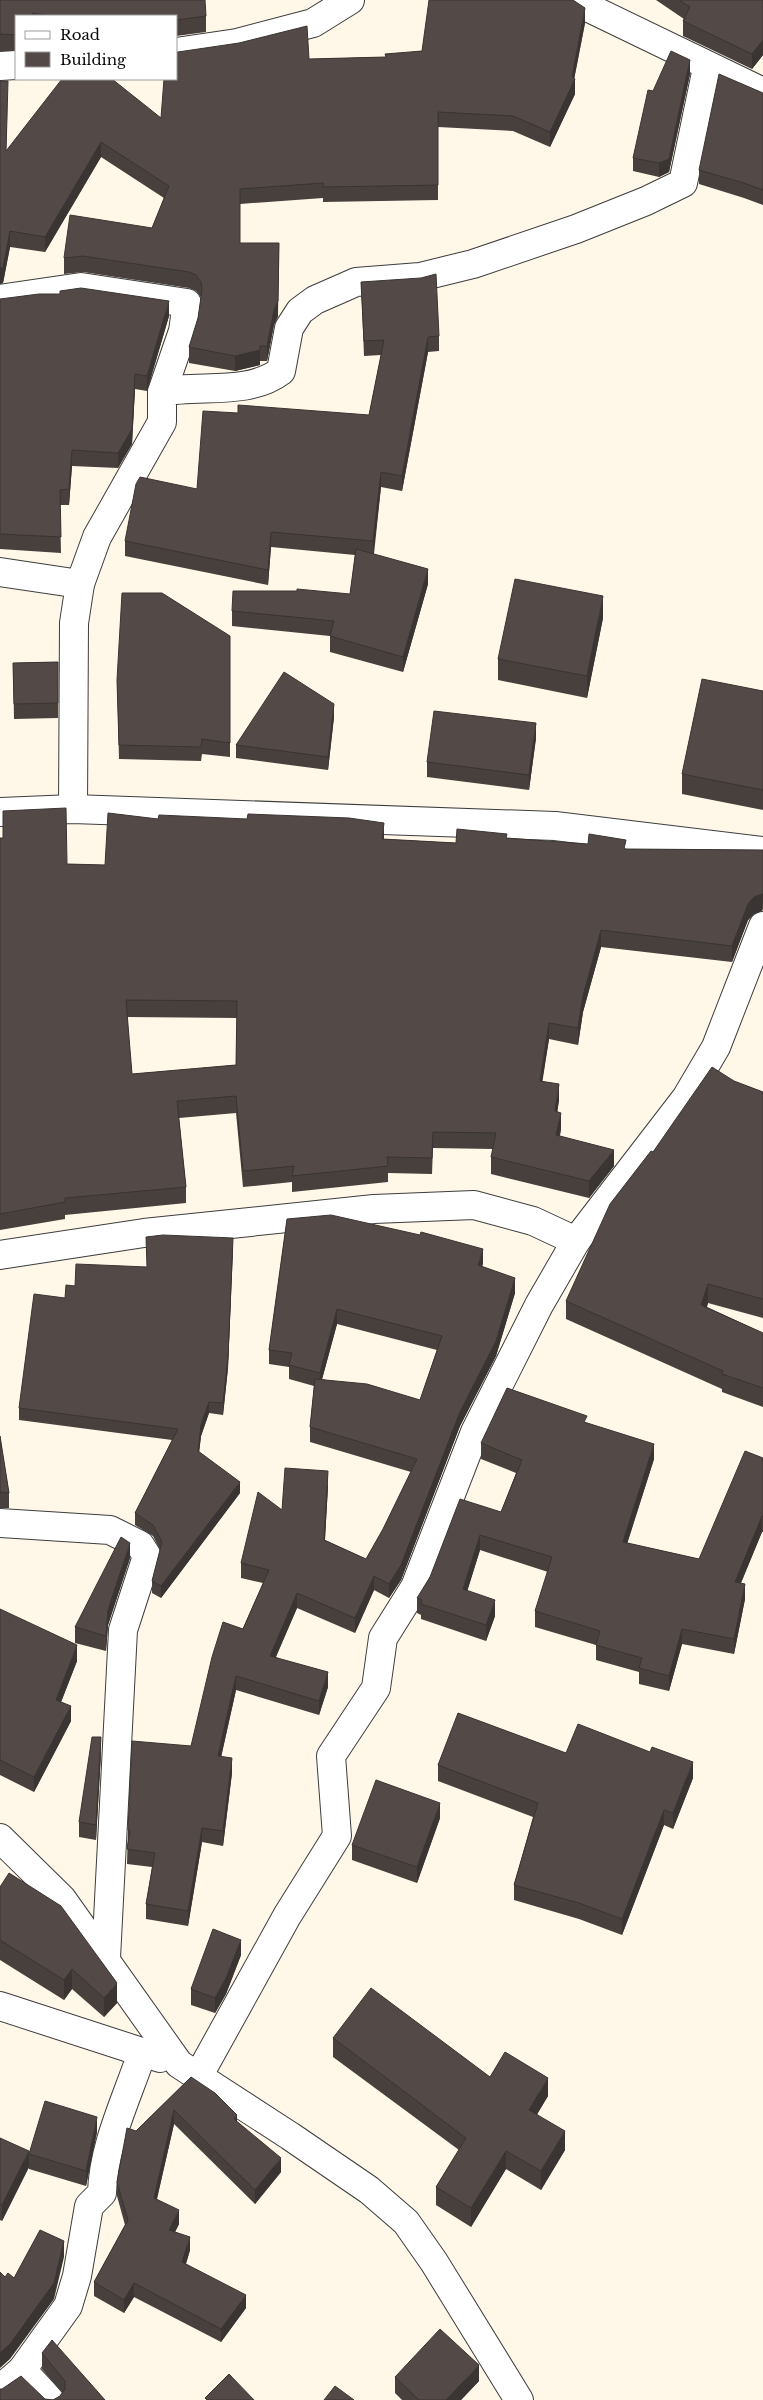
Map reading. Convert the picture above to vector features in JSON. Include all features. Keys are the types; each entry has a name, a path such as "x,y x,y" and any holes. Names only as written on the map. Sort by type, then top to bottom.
{"street":[{"path":"178,52 238,43 313,23 350,0"},
{"path":"578,0 587,7 755,89"},
{"path":"0,66 15,65"},
{"path":"162,392 176,389 248,385 268,380 281,371 290,328 300,311 315,300 356,282 420,277 473,264 576,229 646,201 683,183 707,68 755,89"},
{"path":"0,299 81,287 186,303 183,331 162,392 162,422 96,537 80,584 74,623 73,809"},
{"path":"0,572 80,584"},
{"path":"0,812 73,809 556,826 763,851"},
{"path":"189,2070 337,1836 331,1756 376,1688 384,1638 415,1587 475,1432 539,1305 576,1241 686,1098 716,1047 763,926"},
{"path":"0,1255 144,1233 374,1209 474,1205 533,1222 576,1241"},
{"path":"0,1523 110,1530 140,1545 147,1556 123,1630 106,1958"},
{"path":"0,1838 62,1899 189,2070"},
{"path":"0,2006 189,2070 369,2190 406,2222 434,2262 519,2400"},
{"path":"0,2389 22,2370 68,2306 77,2276 89,2206 102,2193 102,2175 108,2152 142,2053"},
{"path":"22,2370 50,2400"}],"building":[{"path":"0,0 205,0 206,16 178,20 178,15 43,15 32,13 34,15 15,15 15,35 0,34"},
{"path":"429,0 573,0 585,8 572,77 575,79 550,132 513,116 438,112 438,185 323,187 323,183 240,189 240,243 279,243 278,301 274,310 267,346 260,346 260,350 235,356 189,347 198,318 202,290 201,282 196,275 189,272 83,256 64,258 70,215 152,228 169,186 101,142 45,237 10,231 3,268 0,268 0,81 8,81 6,151 61,80 113,80 161,118 164,80 178,80 178,52 239,43 307,26 309,59 386,57 385,54 422,51"},
{"path":"679,0 763,0 763,40 752,54 683,21 690,7"},
{"path":"671,51 690,60 669,159 659,163 633,158 648,90 653,91"},
{"path":"719,74 763,93 763,190 699,170"},
{"path":"436,274 439,336 428,337 402,476 381,472 373,541 271,532 268,570 125,541 136,484 140,477 197,489 203,411 238,413 238,405 369,415 384,340 364,341 361,282 421,278"},
{"path":"81,288 169,301 147,376 135,374 132,429 118,453 72,450 69,489 60,490 61,537 0,534 0,299 39,294 60,294 60,291"},
{"path":"356,549 428,569 403,657 330,636 334,621 232,611 233,591 297,591 297,589 350,594"},
{"path":"515,579 603,596 587,676 498,659"},
{"path":"122,593 162,593 230,636 230,743 202,739 201,747 119,745 117,680"},
{"path":"58,662 58,703 14,704 13,663"},
{"path":"284,672 334,704 328,757 236,745"},
{"path":"702,679 763,691 763,790 682,774"},
{"path":"434,711 536,723 529,775 427,762"},
{"path":"66,808 67,864 105,865 108,813 158,819 159,815 247,819 248,814 349,818 384,823 382,839 456,843 457,829 507,834 506,838 588,844 589,834 626,840 624,849 763,850 763,893 754,897 748,904 732,946 601,930 583,996 578,1028 549,1023 540,1081 559,1084 555,1111 561,1113 556,1135 614,1150 589,1181 491,1157 496,1133 433,1132 432,1158 387,1157 388,1166 292,1176 294,1166 243,1171 236,1096 177,1101 186,1187 65,1198 65,1202 0,1214 0,838 3,838 3,811","holes":["126,1000 237,1001 236,1065 132,1074"]},
{"path":"712,1067 734,1081 763,1092 763,1299 708,1284 701,1305 763,1333 763,1388 722,1374 723,1371 566,1301 610,1204 651,1151 653,1152"},
{"path":"331,1215 420,1235 421,1232 483,1249 478,1265 515,1278 496,1341 460,1412 401,1565 389,1584 374,1576 355,1618 297,1593 270,1656 328,1672 319,1701 236,1676 218,1756 232,1758 223,1831 202,1828 188,1911 146,1904 155,1853 127,1849 130,1831 128,1830 132,1741 191,1746 212,1657 223,1622 243,1629 269,1570 241,1563 258,1492 282,1510 285,1468 328,1471 324,1540 366,1559 383,1529 417,1459 310,1427 315,1379 367,1384 420,1400 442,1336 337,1309 320,1373 289,1365 292,1353 269,1350 287,1219"},
{"path":"163,1235 233,1238 228,1356 223,1403 209,1402 201,1425 198,1451 240,1482 161,1586 152,1581 162,1542 153,1525 135,1513 178,1429 19,1408 34,1294 65,1298 66,1285 75,1286 76,1264 147,1267 146,1237"},
{"path":"507,1388 587,1416 584,1422 654,1444 623,1542 699,1559 745,1451 763,1458 763,1517 735,1582 745,1584 734,1639 682,1629 669,1676 639,1668 642,1658 596,1645 600,1631 535,1611 552,1557 480,1535 463,1589 495,1600 486,1625 421,1604 422,1600 417,1598 430,1577 460,1499 501,1512 522,1460 481,1443"},
{"path":"0,1436 9,1493 0,1492"},
{"path":"121,1537 130,1543 108,1610 106,1636 75,1627"},
{"path":"0,1609 77,1645 56,1700 71,1706 34,1777 0,1760"},
{"path":"458,1713 566,1753 578,1724 650,1752 652,1747 693,1762 673,1813 664,1810 622,1919 579,1903 514,1885 538,1803 438,1765"},
{"path":"92,1737 101,1737 96,1825 79,1822"},
{"path":"376,1780 440,1803 417,1867 352,1845"},
{"path":"9,1873 61,1906 117,1983 104,1998 72,1969 64,1980 0,1940 0,1887"},
{"path":"213,1929 241,1940 226,1978 215,1998 191,1989"},
{"path":"371,1988 490,2077 505,2052 548,2078 529,2110 565,2131 541,2171 506,2151 471,2208 436,2187 466,2138 333,2038"},
{"path":"191,2077 215,2093 237,2115 234,2119 281,2158 255,2190 174,2110 154,2198 179,2210 169,2230 190,2237 182,2262 246,2295 221,2329 134,2283 124,2300 94,2282 128,2220 117,2182 127,2128 136,2131"},
{"path":"45,2101 97,2117 86,2171 29,2154"},
{"path":"0,2138 29,2151 2,2205 0,2204"},
{"path":"40,2230 64,2241 54,2283 10,2344 0,2353 0,2272 5,2277 8,2273 14,2278"},
{"path":"440,2329 479,2365 446,2400 419,2400 395,2377"},
{"path":"52,2340 105,2400 53,2400 60,2396 65,2389 65,2381 42,2353"},
{"path":"229,2374 254,2400 207,2400 205,2398"},
{"path":"21,2376 45,2399 53,2400 0,2400 0,2389"},
{"path":"335,2386 354,2400 324,2400"}]}
